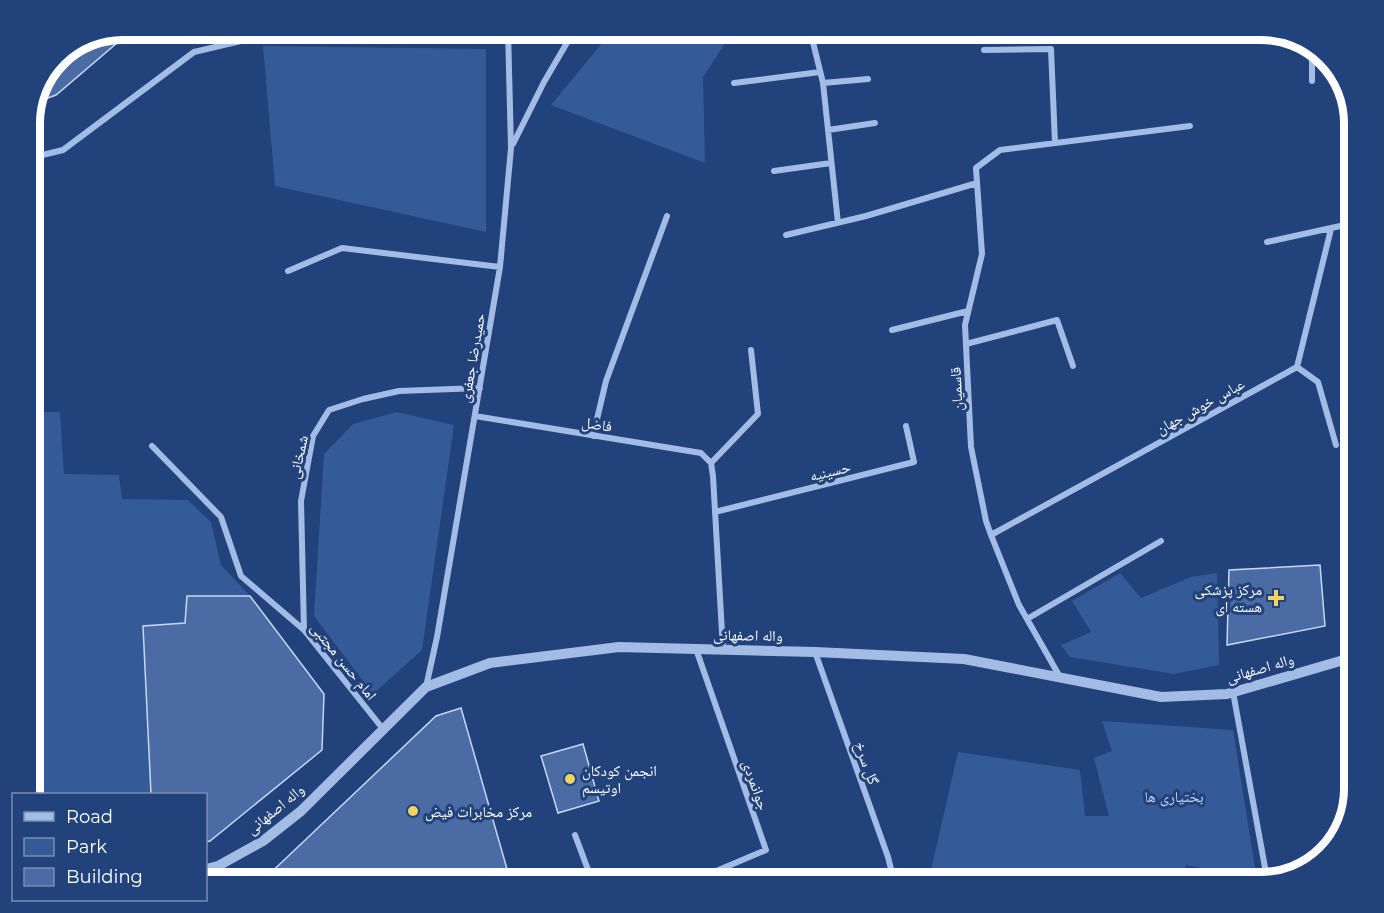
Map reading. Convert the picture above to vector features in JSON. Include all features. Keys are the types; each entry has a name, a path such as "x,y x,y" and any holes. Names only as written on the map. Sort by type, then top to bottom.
{"street":[{"path":"41,155 63,150 194,52 245,40"},
{"name":"حمیدرضا جعفری","path":"426,687 437,636 500,267 511,148 508,40"},
{"path":"511,148 544,82 569,40"},
{"path":"812,40 823,83 838,223"},
{"path":"984,50 1051,49 1055,143 1190,126"},
{"path":"1311,81 1312,59"},
{"path":"734,83 820,72"},
{"path":"823,83 868,79"},
{"path":"828,130 875,123"},
{"name":"قاسمیان","path":"1055,143 1000,150 976,168 982,254 965,325 971,447 986,521 1019,605 1060,677"},
{"path":"774,171 831,164"},
{"path":"786,235 866,216 977,183"},
{"path":"593,436 606,381 667,216"},
{"path":"1267,242 1344,226"},
{"path":"1331,229 1297,367 1318,382 1336,445"},
{"path":"288,271 342,248 500,267"},
{"path":"892,330 968,311"},
{"path":"966,344 1057,320 1073,366"},
{"path":"723,650 711,463 758,414 751,350"},
{"name":"عباس خوش جهان","path":"991,535 1297,367"},
{"name":"شمخانی","path":"304,630 301,501 313,436 329,410 399,391 480,388"},
{"name":"فاضل","path":"475,416 701,453 711,463"},
{"name":"حسینیه","path":"715,512 914,462 906,426"},
{"name":"امام حسن مجتبی","path":"152,446 221,517 241,576 304,630 383,729"},
{"path":"1027,619 1161,541"},
{"name":"واله اصفهانی","path":"207,869 218,866 263,842 301,811 426,687 490,663 620,647 964,659 1161,697 1227,694 1344,660"},
{"name":"جوانمردی","path":"696,649 766,850 714,872"},
{"name":"گل سرخ","path":"814,652 892,872"},
{"path":"1233,692 1266,872"},
{"path":"575,835 589,872"}],"green space":[{"path":"606,40 727,40 703,77 705,163 551,105"},
{"path":"263,46 486,49 486,232 275,186"},
{"path":"41,412 60,412 64,474 119,475 122,499 188,500 211,522 221,565 250,596 187,596 185,623 143,627 151,793 41,793"},
{"path":"397,412 454,425 422,650 373,694 314,616 324,454 353,424"},
{"path":"1120,573 1141,598 1191,577 1217,573 1219,665 1174,674 1070,657 1061,645 1091,632 1072,601"},
{"name":"بختیاری ها","path":"1102,721 1233,730 1256,872 1219,872 1186,865 1184,872 931,872 958,752 1080,770 1085,816 1109,816 1094,758 1112,751"}],"building":[{"path":"116,41 117,43 56,95 44,99 58,73 69,61 97,45"},
{"name":"مرکز پزشکی هسته ای","path":"1320,565 1325,626 1227,645 1229,570"},
{"path":"187,596 250,596 324,694 322,750 207,842 207,793 151,793 143,626 185,623"},
{"name":"مرکز مخابرات فیض","path":"461,708 508,872 271,872 436,716"},
{"name":"انجمن کودکان اوتیسم","path":"583,744 599,801 558,813 541,756"}],"place":[{"name":"مرکز پزشکی هسته ای","path":"1276,598"},
{"name":"انجمن کودکان اوتیسم","path":"570,779"},
{"name":"مرکز مخابرات فیض","path":"413,811"}]}
